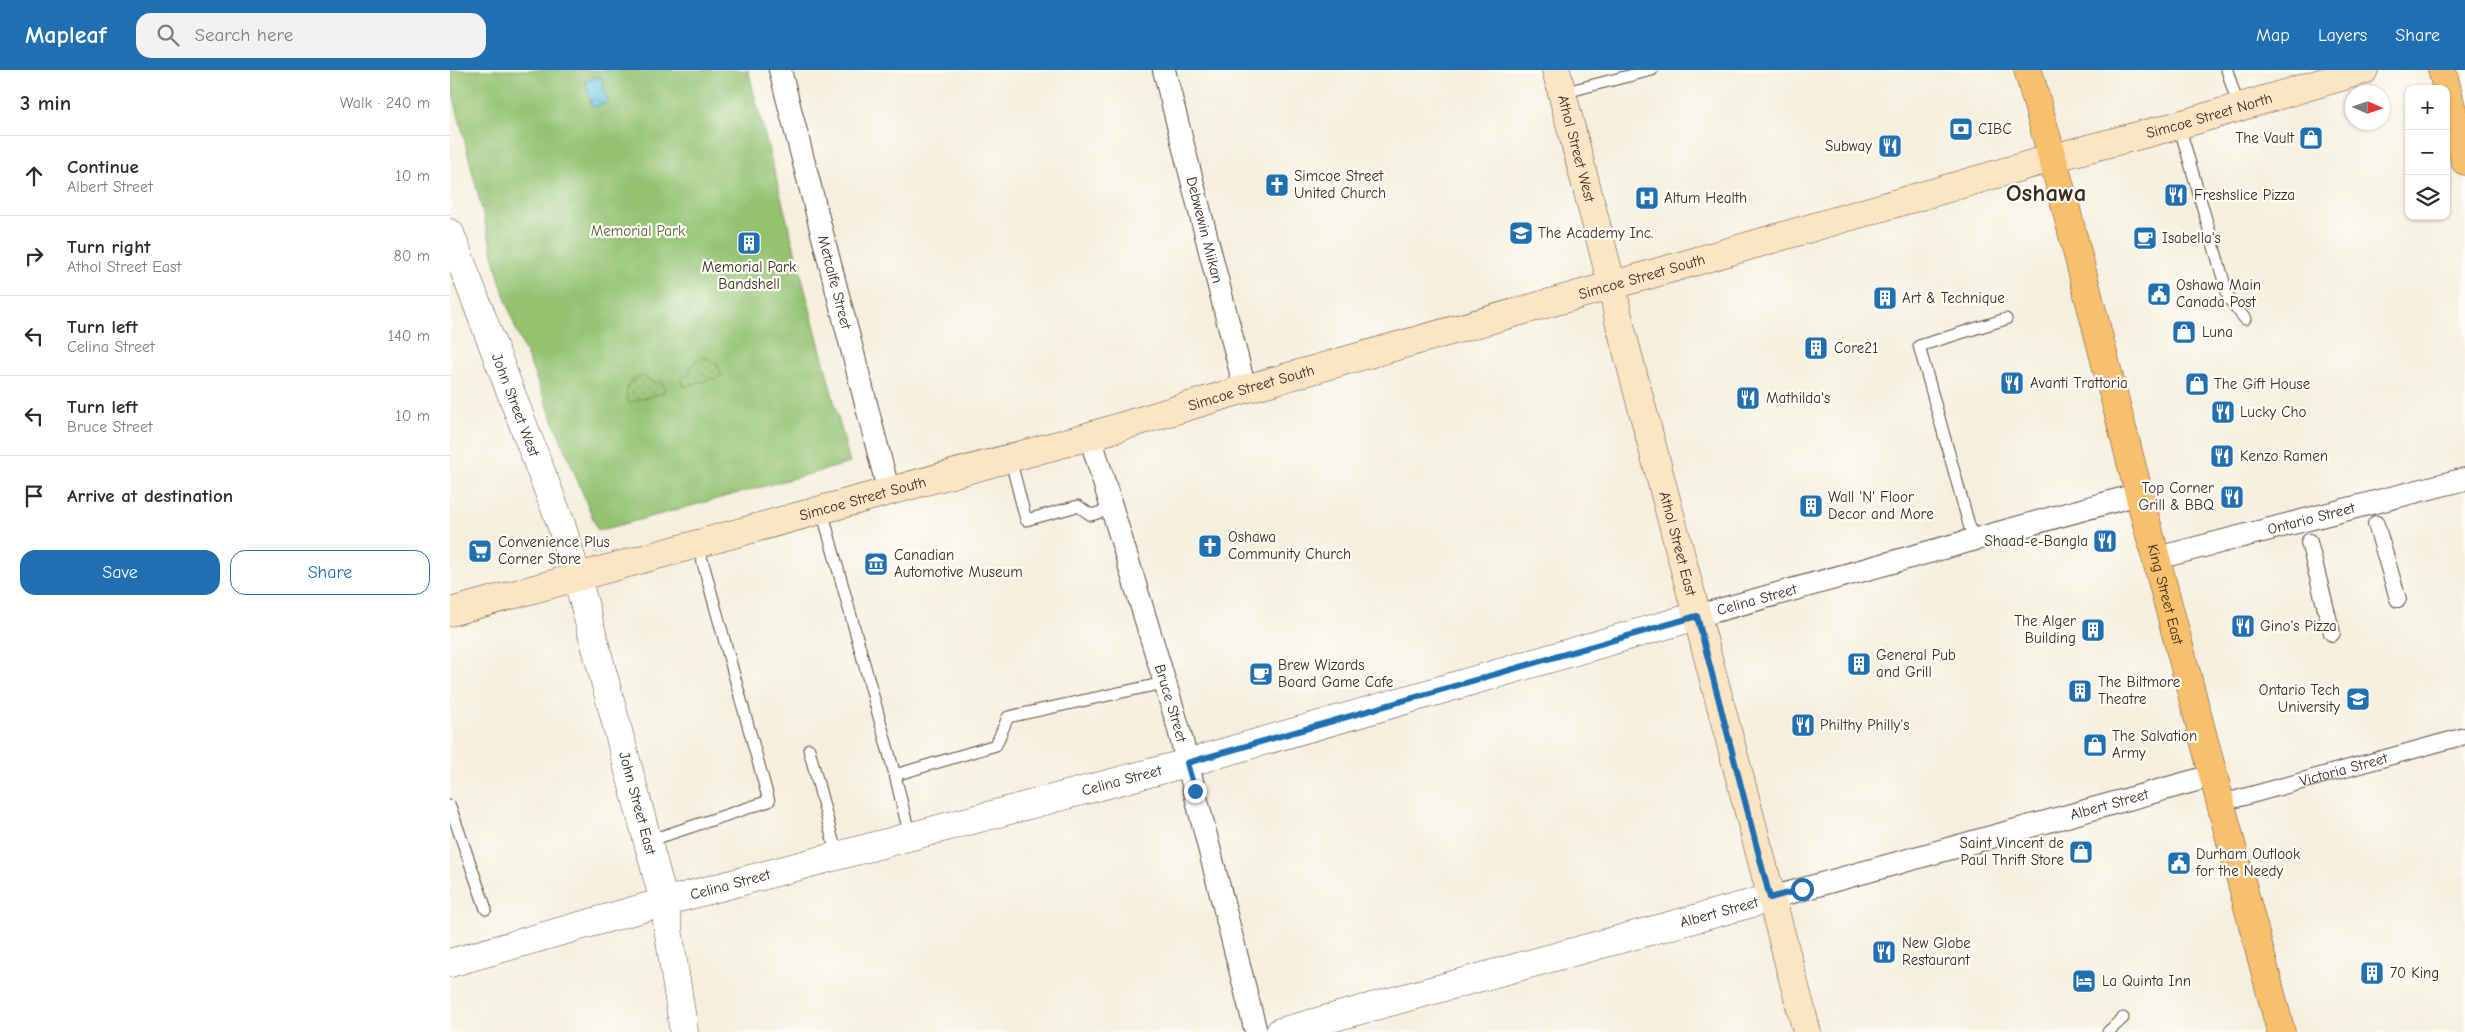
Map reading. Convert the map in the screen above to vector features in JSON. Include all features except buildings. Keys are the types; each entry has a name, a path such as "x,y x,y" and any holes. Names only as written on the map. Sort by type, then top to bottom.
{"main road":[{"name":"King Street East","path":"2028,70 2281,1032"},
{"name":"Simcoe Street North","path":"2052,158 2179,125 2364,70"},
{"path":"2442,70 2465,161"},
{"name":"Athol Street West","path":"1559,82 1612,285"},
{"name":"Simcoe Street South","path":"450,612 889,493 2052,158"},
{"name":"Athol Street East","path":"1612,285 1770,898 1807,1032"}],"street":[{"name":"Metcalfe Street","path":"780,70 889,493"},
{"name":"Debwewin Miikan","path":"1164,70 1245,389"},
{"name":"John Street West","path":"450,234 561,524 577,578"},
{"name":"Bruce Street","path":"1090,436 1187,763 1256,1032"},
{"name":"Ontario Street","path":"2157,558 2465,480"},
{"name":"Celina Street","path":"450,963 664,902 1187,763 1973,538 2139,494"},
{"path":"2376,524 2398,599"},
{"path":"2309,542 2332,633"},
{"name":"John Street East","path":"577,578 664,902 684,1032"},
{"name":"Victoria Street","path":"2222,803 2465,736"},
{"name":"Albert Street","path":"1280,1032 2214,775"}],"lane":[{"path":"1559,82 1652,70"},
{"path":"2227,70 2238,106"},
{"path":"2179,125 2229,299 2245,319"},
{"path":"1973,538 1919,346 2006,319"},
{"path":"1010,458 1026,520 1078,506 1091,515 1111,509"},
{"path":"822,511 895,775 910,837"},
{"path":"648,841 769,801 698,545"},
{"path":"895,775 996,744 1008,716 1164,683"},
{"path":"808,749 837,856"},
{"path":"450,806 486,909"},
{"path":"2108,1032 2123,1018"}],"green space":[{"name":"Memorial Park","path":"450,70 748,70 850,463 598,531 514,324 500,282 450,82"},
{"path":"705,358 717,363 722,376 684,387 681,377 687,375 695,361"},
{"path":"643,376 655,383 662,381 665,392 628,403 626,393 628,385 638,377"}],"water":[{"path":"601,76 608,103 592,107 585,81"}],"place":[{"name":"CIBC","path":"1961,129"},
{"name":"The Vault","path":"2311,138"},
{"name":"Subway","path":"1890,146"},
{"name":"Simcoe Street United Church","path":"1277,185"},
{"name":"Freshslice Pizza","path":"2176,195"},
{"name":"Altum Health","path":"1647,198"},
{"name":"The Academy Inc.","path":"1521,233"},
{"name":"Isabella's","path":"2145,238"},
{"name":"Memorial Park Bandshell","path":"749,243"},
{"name":"Oshawa Main Canada Post","path":"2159,294"},
{"name":"Art & Technique","path":"1885,298"},
{"name":"Luna","path":"2184,332"},
{"name":"Core21","path":"1816,348"},
{"name":"Avanti Trattoria","path":"2012,383"},
{"name":"The Gift House","path":"2197,384"},
{"name":"Mathilda's","path":"1748,398"},
{"name":"Lucky Cho","path":"2223,412"},
{"name":"Kenzo Ramen","path":"2222,456"},
{"name":"Top Corner Grill & BBQ","path":"2232,497"},
{"name":"Wall 'N' Floor Decor and More","path":"1811,506"},
{"name":"Shaad-e-Bangla","path":"2105,541"},
{"name":"Oshawa Community Church","path":"1210,546"},
{"name":"Convenience Plus Corner Store","path":"480,551"},
{"name":"Canadian Automotive Museum","path":"876,564"},
{"name":"Gino's Pizza","path":"2243,626"},
{"name":"The Alger Building","path":"2093,630"},
{"name":"General Pub and Grill","path":"1859,664"},
{"name":"Brew Wizards Board Game Cafe","path":"1261,674"},
{"name":"The Biltmore Theatre","path":"2080,691"},
{"name":"Ontario Tech University","path":"2358,699"},
{"name":"Philthy Philly's","path":"1803,725"},
{"name":"The Salvation Army","path":"2095,745"},
{"name":"Saint Vincent de Paul Thrift Store","path":"2081,852"},
{"name":"Durham Outlook for the Needy","path":"2179,863"},
{"name":"New Globe Restaurant","path":"1884,952"},
{"name":"70 King","path":"2372,973"},
{"name":"La Quinta Inn","path":"2084,981"}],"district":[{"name":"Oshawa","path":"2046,192"}],"route":[{"path":"1195,791 1187,763 1662,628 1697,616 1770,898 1802,889"}]}
